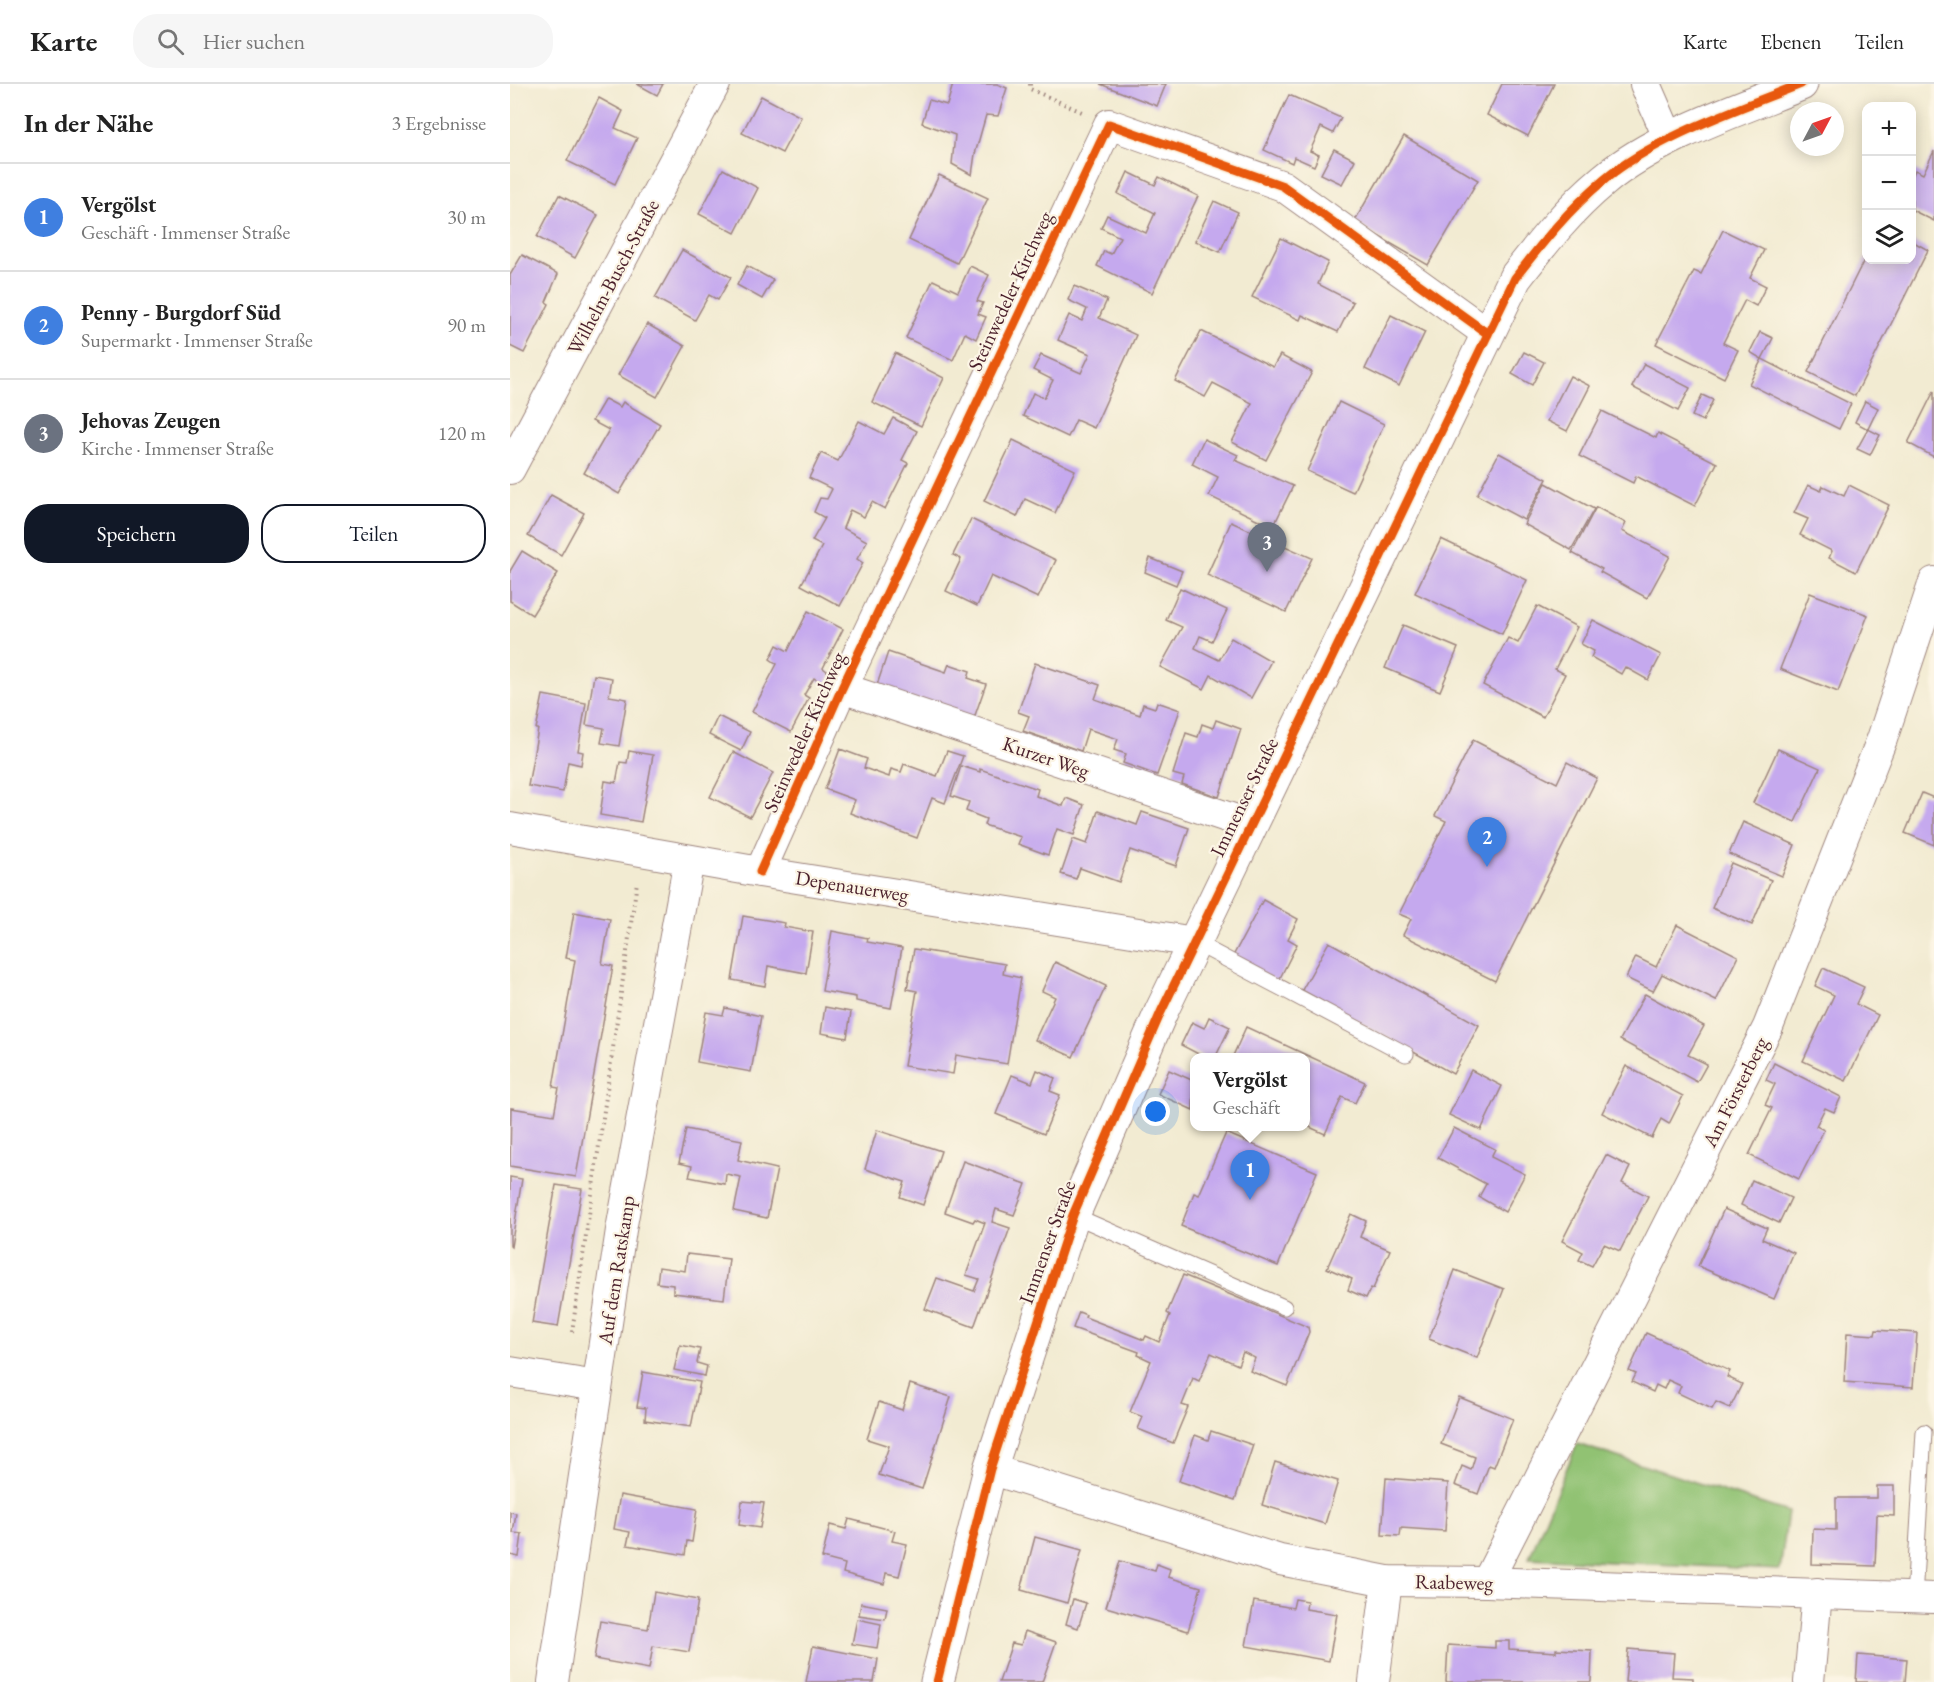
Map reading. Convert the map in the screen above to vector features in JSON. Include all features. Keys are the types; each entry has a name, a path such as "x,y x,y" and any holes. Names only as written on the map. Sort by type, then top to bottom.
{"main road":[{"name":"Immenser Straße","path":"937,1682 990,1469 1073,1215 1161,1012 1194,942 1515,278 1554,227 1605,179 1629,162 1669,139 1801,84"}],"street":[{"name":"Wilhelm-Busch-Straße","path":"510,469 715,84"},
{"path":"1645,84 1669,139"},
{"path":"1109,124 1283,186 1488,334"},
{"name":"Steinwedeler Kirchweg","path":"760,872 842,688 1109,124"},
{"name":"Am Försterberg","path":"1487,1582 1768,1027 1882,739 1934,582"},
{"name":"Kurzer Weg","path":"842,688 1251,825"},
{"name":"Depenauerweg","path":"510,828 760,872 1194,942"},
{"name":"Auf dem Ratskamp","path":"553,1682 621,1230 690,860"},
{"path":"510,1372 597,1386"},
{"name":"Raabeweg","path":"990,1469 1280,1560 1387,1581 1487,1582 1924,1598"},
{"path":"1374,1682 1387,1581"},
{"path":"1809,1682 1817,1593"}],"lane":[{"path":"1194,942 1406,1054"},
{"path":"1073,1215 1284,1307"},
{"path":"1924,1432 1924,1598"}],"path":[{"path":"1030,84 1030,89 1109,124"},
{"path":"572,1334 641,851"}],"green space":[{"path":"1577,1444 1788,1512 1780,1570 1529,1558"}],"building":[{"path":"637,84 663,84 657,95"},
{"path":"953,84 997,84 1007,88 998,116 986,115 975,154 972,175 952,164 955,135 922,123 929,100 947,105"},
{"path":"1100,84 1166,84 1157,106"},
{"path":"1502,84 1554,84 1528,136 1487,115"},
{"path":"1289,95 1341,118 1333,133 1321,127 1310,151 1319,155 1314,166 1294,157 1292,163 1264,150"},
{"path":"761,96 801,117 782,153 742,133"},
{"path":"599,98 623,111 615,128 637,138 615,184 567,161"},
{"path":"1404,136 1478,180 1428,265 1354,222"},
{"path":"1334,149 1355,160 1342,184 1321,174"},
{"path":"1934,151 1934,221 1916,212 1916,170 1923,174"},
{"path":"723,169 758,188 735,233 699,214"},
{"path":"1128,172 1155,185 1159,177 1198,196 1152,293 1097,266 1104,251 1111,254 1120,237 1101,228 1107,215 1146,233 1155,213 1118,194"},
{"path":"939,175 988,198 957,263 909,240"},
{"path":"559,195 598,215 575,258 537,237"},
{"path":"1214,201 1238,212 1220,252 1195,241"},
{"path":"1723,230 1764,250 1750,278 1766,286 1756,306 1745,300 1723,343 1738,350 1724,378 1656,344 1694,271 1701,274"},
{"path":"1281,238 1328,262 1318,284 1353,302 1338,332 1302,315 1300,320 1252,297"},
{"path":"1916,243 1928,250 1855,396 1808,372 1862,264 1916,264"},
{"path":"682,250 731,277 718,300 709,295 695,320 655,298"},
{"path":"522,255 558,274 546,302 549,304 524,353 510,346 510,275"},
{"path":"747,266 773,280 762,299 737,285"},
{"path":"970,266 989,275 977,301 983,303 978,314 986,317 976,339 965,333 953,360 906,338 933,280 958,292"},
{"path":"1074,286 1107,300 1099,318 1136,335 1094,428 1076,420 1068,437 1023,416 1033,393 1044,398 1053,380 1033,370 1041,355 1081,373 1090,354 1058,340 1069,315 1082,321 1087,309 1068,300"},
{"path":"1391,315 1425,332 1399,386 1365,369"},
{"path":"647,324 685,346 657,397 618,375"},
{"path":"1201,331 1273,367 1280,355 1312,372 1266,460 1232,442 1252,403 1213,383 1205,397 1175,381"},
{"path":"1760,332 1773,338 1762,359 1750,352"},
{"path":"1524,352 1544,362 1532,385 1512,374"},
{"path":"895,353 944,378 921,426 872,402"},
{"path":"1762,359 1851,404 1839,429 1749,384"},
{"path":"1644,364 1690,388 1678,411 1632,387"},
{"path":"1570,376 1590,386 1567,431 1547,421"},
{"path":"1934,391 1934,457 1908,443"},
{"path":"1702,395 1713,400 1703,421 1692,416"},
{"path":"605,399 620,407 623,402 660,424 619,494 584,473 609,430 592,421"},
{"path":"1865,401 1878,408 1868,429 1855,422"},
{"path":"1339,402 1384,424 1353,492 1307,471"},
{"path":"1602,411 1656,438 1658,433 1717,463 1695,506 1636,476 1633,483 1579,456"},
{"path":"893,418 917,431 902,460 908,463 885,509 872,502 864,517 850,510 843,528 867,541 857,559 863,563 840,606 801,585 822,546 812,541 825,518 814,512 820,498 827,499 832,489 809,478 821,453 838,461 859,421 884,434"},
{"path":"1868,429 1880,435 1870,455 1857,449"},
{"path":"1204,439 1238,455 1235,460 1293,486 1273,527 1209,496 1218,477 1192,464"},
{"path":"1013,440 1075,470 1055,513 1025,499 1017,517 984,501"},
{"path":"1499,453 1547,479 1524,520 1477,495"},
{"path":"1546,483 1594,509 1571,550 1524,524"},
{"path":"1808,485 1821,491 1823,486 1844,496 1849,485 1889,505 1856,572 1829,558 1832,551 1800,535 1808,519 1794,513"},
{"path":"551,495 584,513 561,555 528,536"},
{"path":"1596,507 1626,523 1622,531 1670,556 1647,598 1600,572 1602,569 1572,553"},
{"path":"971,519 1056,560 1038,598 991,576 977,606 946,591 961,559 953,555"},
{"path":"1231,522 1312,558 1286,612 1207,575"},
{"path":"1441,539 1527,580 1502,634 1415,593"},
{"path":"522,551 558,573 532,615 510,601 510,571"},
{"path":"1150,558 1182,571 1176,585 1145,572"},
{"path":"1180,588 1227,610 1212,641 1200,636 1195,648 1219,660 1231,638 1271,661 1251,698 1211,675 1204,689 1160,667 1182,627 1166,620"},
{"path":"1810,593 1868,615 1838,692 1780,669"},
{"path":"1537,606 1577,627 1555,669 1565,674 1543,717 1483,685 1508,638 1518,643"},
{"path":"808,611 843,629 823,668 831,674 825,685 814,678 804,695 809,698 791,732 752,712 777,664 770,659 777,645 788,651"},
{"path":"1593,620 1661,655 1648,680 1625,667 1621,674 1591,657 1594,651 1581,644"},
{"path":"1403,625 1458,648 1440,691 1385,668"},
{"path":"888,652 946,672 949,664 970,671 968,678 986,684 973,721 876,688"},
{"path":"1035,663 1100,685 1095,699 1140,715 1143,704 1155,708 1157,702 1180,710 1157,775 1123,763 1126,754 1114,750 1118,739 1088,729 1081,751 1023,731 1029,716 1018,712"},
{"path":"594,675 612,678 609,696 627,699 619,746 601,743 604,728 586,725"},
{"path":"543,695 586,703 578,751 583,752 581,765 568,762 563,792 528,786"},
{"path":"718,716 750,732 741,751 709,735"},
{"path":"1216,720 1241,729 1219,797 1182,784 1184,777 1173,774 1186,733 1198,737 1202,724 1213,728"},
{"path":"1473,740 1557,783 1567,762 1597,778 1495,981 1403,935 1411,919 1399,914 1446,821 1435,816"},
{"path":"840,749 867,759 864,768 889,777 891,769 901,772 904,764 937,776 947,751 963,756 945,803 932,798 917,838 850,813 855,800 825,789"},
{"path":"1778,749 1820,768 1795,822 1753,803"},
{"path":"629,751 653,755 641,822 600,815 605,781 616,783 620,762 627,763"},
{"path":"733,752 773,773 750,817 710,797"},
{"path":"961,766 980,772 980,769 1038,789 1036,796 1063,806 1066,798 1084,805 1074,835 1057,829 1048,855 1018,844 1021,837 984,825 986,819 966,811 969,802 951,796"},
{"path":"1922,793 1934,798 1934,845 1905,833"},
{"path":"1098,811 1137,825 1142,812 1189,828 1176,866 1130,850 1119,882 1080,868 1076,879 1061,874 1073,839 1087,844"},
{"path":"1743,822 1795,845 1782,876 1729,854"},
{"path":"1731,863 1771,880 1752,925 1712,908"},
{"path":"1263,900 1298,919 1288,939 1297,944 1278,982 1232,958"},
{"path":"574,912 610,919 602,964 613,966 576,1177 510,1166 511,1108 554,1115 559,1088 553,1087 575,960 566,958"},
{"path":"743,916 785,923 784,927 813,932 806,973 768,966 765,986 732,980"},
{"path":"1677,925 1738,956 1716,1001 1662,974 1653,991 1626,978 1636,957 1656,967"},
{"path":"832,931 868,938 867,942 902,948 891,1008 856,1001 856,997 822,991"},
{"path":"1329,942 1479,1025 1453,1074 1302,990"},
{"path":"914,949 1005,964 1003,974 1021,978 1007,1064 956,1055 953,1074 904,1066 917,991 907,989"},
{"path":"1055,962 1106,986 1073,1057 1035,1040 1055,997 1042,991"},
{"path":"1823,968 1864,987 1856,1004 1878,1015 1846,1081 1803,1061 1834,995 1815,986"},
{"path":"1645,994 1704,1026 1688,1055 1707,1064 1697,1082 1620,1040"},
{"path":"825,1007 851,1012 847,1038 821,1033"},
{"path":"725,1008 761,1016 751,1072 697,1062 706,1012 723,1015"},
{"path":"1209,1017 1230,1027 1217,1053 1196,1053 1181,1045 1192,1022 1204,1028"},
{"path":"1246,1027 1302,1053 1234,1053"},
{"path":"1310,1057 1365,1082 1355,1103 1342,1097 1325,1134 1310,1127"},
{"path":"1774,1063 1841,1097 1834,1112 1825,1108 1816,1126 1824,1130 1799,1179 1749,1155 1772,1108 1765,1105 1775,1084 1766,1080"},
{"path":"1626,1066 1683,1096 1669,1124 1661,1119 1652,1138 1602,1113"},
{"path":"1037,1070 1055,1078 1050,1091 1060,1095 1044,1134 996,1114 1012,1075 1032,1083"},
{"path":"1169,1070 1190,1079 1190,1109 1158,1094"},
{"path":"1471,1070 1502,1086 1481,1130 1449,1115"},
{"path":"1454,1128 1495,1149 1491,1157 1525,1174 1505,1212 1479,1197 1486,1184 1438,1158"},
{"path":"686,1129 742,1140 738,1160 777,1169 767,1218 734,1211 741,1177 726,1174 725,1184 689,1177 692,1166 679,1163"},
{"path":"877,1130 941,1151 923,1205 900,1197 905,1182 865,1169"},
{"path":"1226,1133 1317,1172 1278,1266 1181,1226 1194,1193 1199,1195"},
{"path":"1606,1155 1630,1167 1622,1183 1648,1196 1620,1251 1604,1244 1592,1266 1579,1260 1583,1252 1562,1241"},
{"path":"963,1161 1026,1184 1014,1215 996,1209 992,1222 1010,1228 974,1327 925,1309 937,1278 974,1291 979,1279 966,1275 985,1223 975,1219 973,1222 945,1212"},
{"path":"510,1177 522,1179 511,1247 510,1246"},
{"path":"1752,1180 1791,1198 1779,1223 1741,1205"},
{"path":"556,1185 582,1189 558,1327 532,1323"},
{"path":"1724,1209 1767,1228 1762,1239 1794,1253 1774,1299 1698,1266"},
{"path":"1351,1214 1366,1221 1360,1237 1390,1250 1373,1289 1371,1288 1366,1298 1348,1290 1352,1279 1327,1268"},
{"path":"687,1254 729,1259 724,1299 673,1293 673,1285 657,1283 659,1267 685,1271"},
{"path":"1455,1270 1504,1289 1477,1358 1429,1339"},
{"path":"1183,1275 1308,1327 1309,1332 1287,1386 1250,1371 1255,1358 1243,1352 1238,1365 1211,1353 1199,1381 1193,1378 1182,1405 1188,1407 1173,1443 1138,1429 1143,1417 1130,1412 1151,1361 1138,1355 1139,1352 1073,1328 1079,1312 1086,1315 1085,1317 1144,1340 1146,1336 1159,1342 1170,1315 1167,1313"},
{"path":"1876,1330 1917,1333 1913,1387 1844,1382 1847,1333 1875,1335"},
{"path":"1646,1333 1730,1371 1727,1377 1742,1384 1730,1408 1716,1402 1712,1409 1678,1393 1681,1386 1668,1380 1664,1389 1656,1385 1653,1392 1632,1382 1636,1374 1629,1371"},
{"path":"680,1345 700,1349 697,1363 707,1366 705,1376 674,1370"},
{"path":"643,1372 700,1382 691,1427 645,1420 646,1408 637,1407"},
{"path":"910,1384 951,1397 922,1489 879,1475 889,1446 867,1439 879,1402 902,1410"},
{"path":"1459,1397 1513,1419 1494,1467 1489,1465 1478,1494 1455,1485 1462,1466 1471,1470 1475,1457 1441,1444"},
{"path":"1211,1431 1253,1445 1235,1500 1179,1481 1195,1435 1208,1440"},
{"path":"1275,1462 1338,1481 1325,1524 1262,1505"},
{"path":"1386,1478 1448,1483 1445,1531 1401,1528 1400,1536 1382,1535"},
{"path":"1877,1486 1894,1486 1894,1516 1877,1515 1875,1566 1812,1564 1813,1529 1836,1530 1836,1498 1877,1498"},
{"path":"620,1495 697,1509 692,1542 687,1541 685,1555 627,1545 630,1532 614,1529"},
{"path":"742,1501 764,1503 760,1528 739,1525"},
{"path":"510,1512 516,1513 513,1533 522,1534 519,1557 510,1555"},
{"path":"849,1519 895,1531 892,1541 907,1544 899,1576 886,1573 884,1584 843,1573 845,1564 822,1558 830,1525 846,1529"},
{"path":"1035,1537 1082,1550 1067,1603 1021,1590"},
{"path":"1120,1561 1155,1571 1157,1564 1170,1569 1168,1577 1201,1587 1188,1631 1106,1607"},
{"path":"654,1592 698,1600 689,1652 653,1646 649,1669 594,1659 600,1621 648,1629"},
{"path":"1073,1599 1086,1603 1078,1628 1066,1624"},
{"path":"1295,1599 1307,1601 1306,1609 1337,1614 1329,1661 1246,1646 1254,1601 1293,1608"},
{"path":"861,1603 887,1608 885,1619 859,1615"},
{"path":"857,1619 881,1624 877,1648 852,1644"},
{"path":"1025,1631 1056,1642 1042,1682 999,1682 1012,1643 1021,1645"},
{"path":"1495,1641 1509,1641 1509,1649 1556,1652 1556,1649 1592,1651 1591,1682 1446,1682 1448,1645 1495,1648"},
{"path":"813,1646 878,1659 874,1682 806,1682"},
{"path":"1628,1649 1674,1653 1672,1677 1693,1678 1693,1682 1625,1682"},
{"path":"1858,1655 1907,1659 1905,1682 1856,1682"}],"cycle path":[{"path":"937,1682 990,1469 1073,1215 1161,1012 1515,278 1567,215 1591,191 1625,165 1648,150 1698,125 1801,84"},
{"path":"760,872 842,688 1109,124 1283,186 1488,334"}],"place":[{"name":"Jehovas Zeugen","path":"1267,572"},
{"name":"Penny - Burgdorf Süd","path":"1487,867"},
{"name":"Vergölst","path":"1250,1200"}]}
